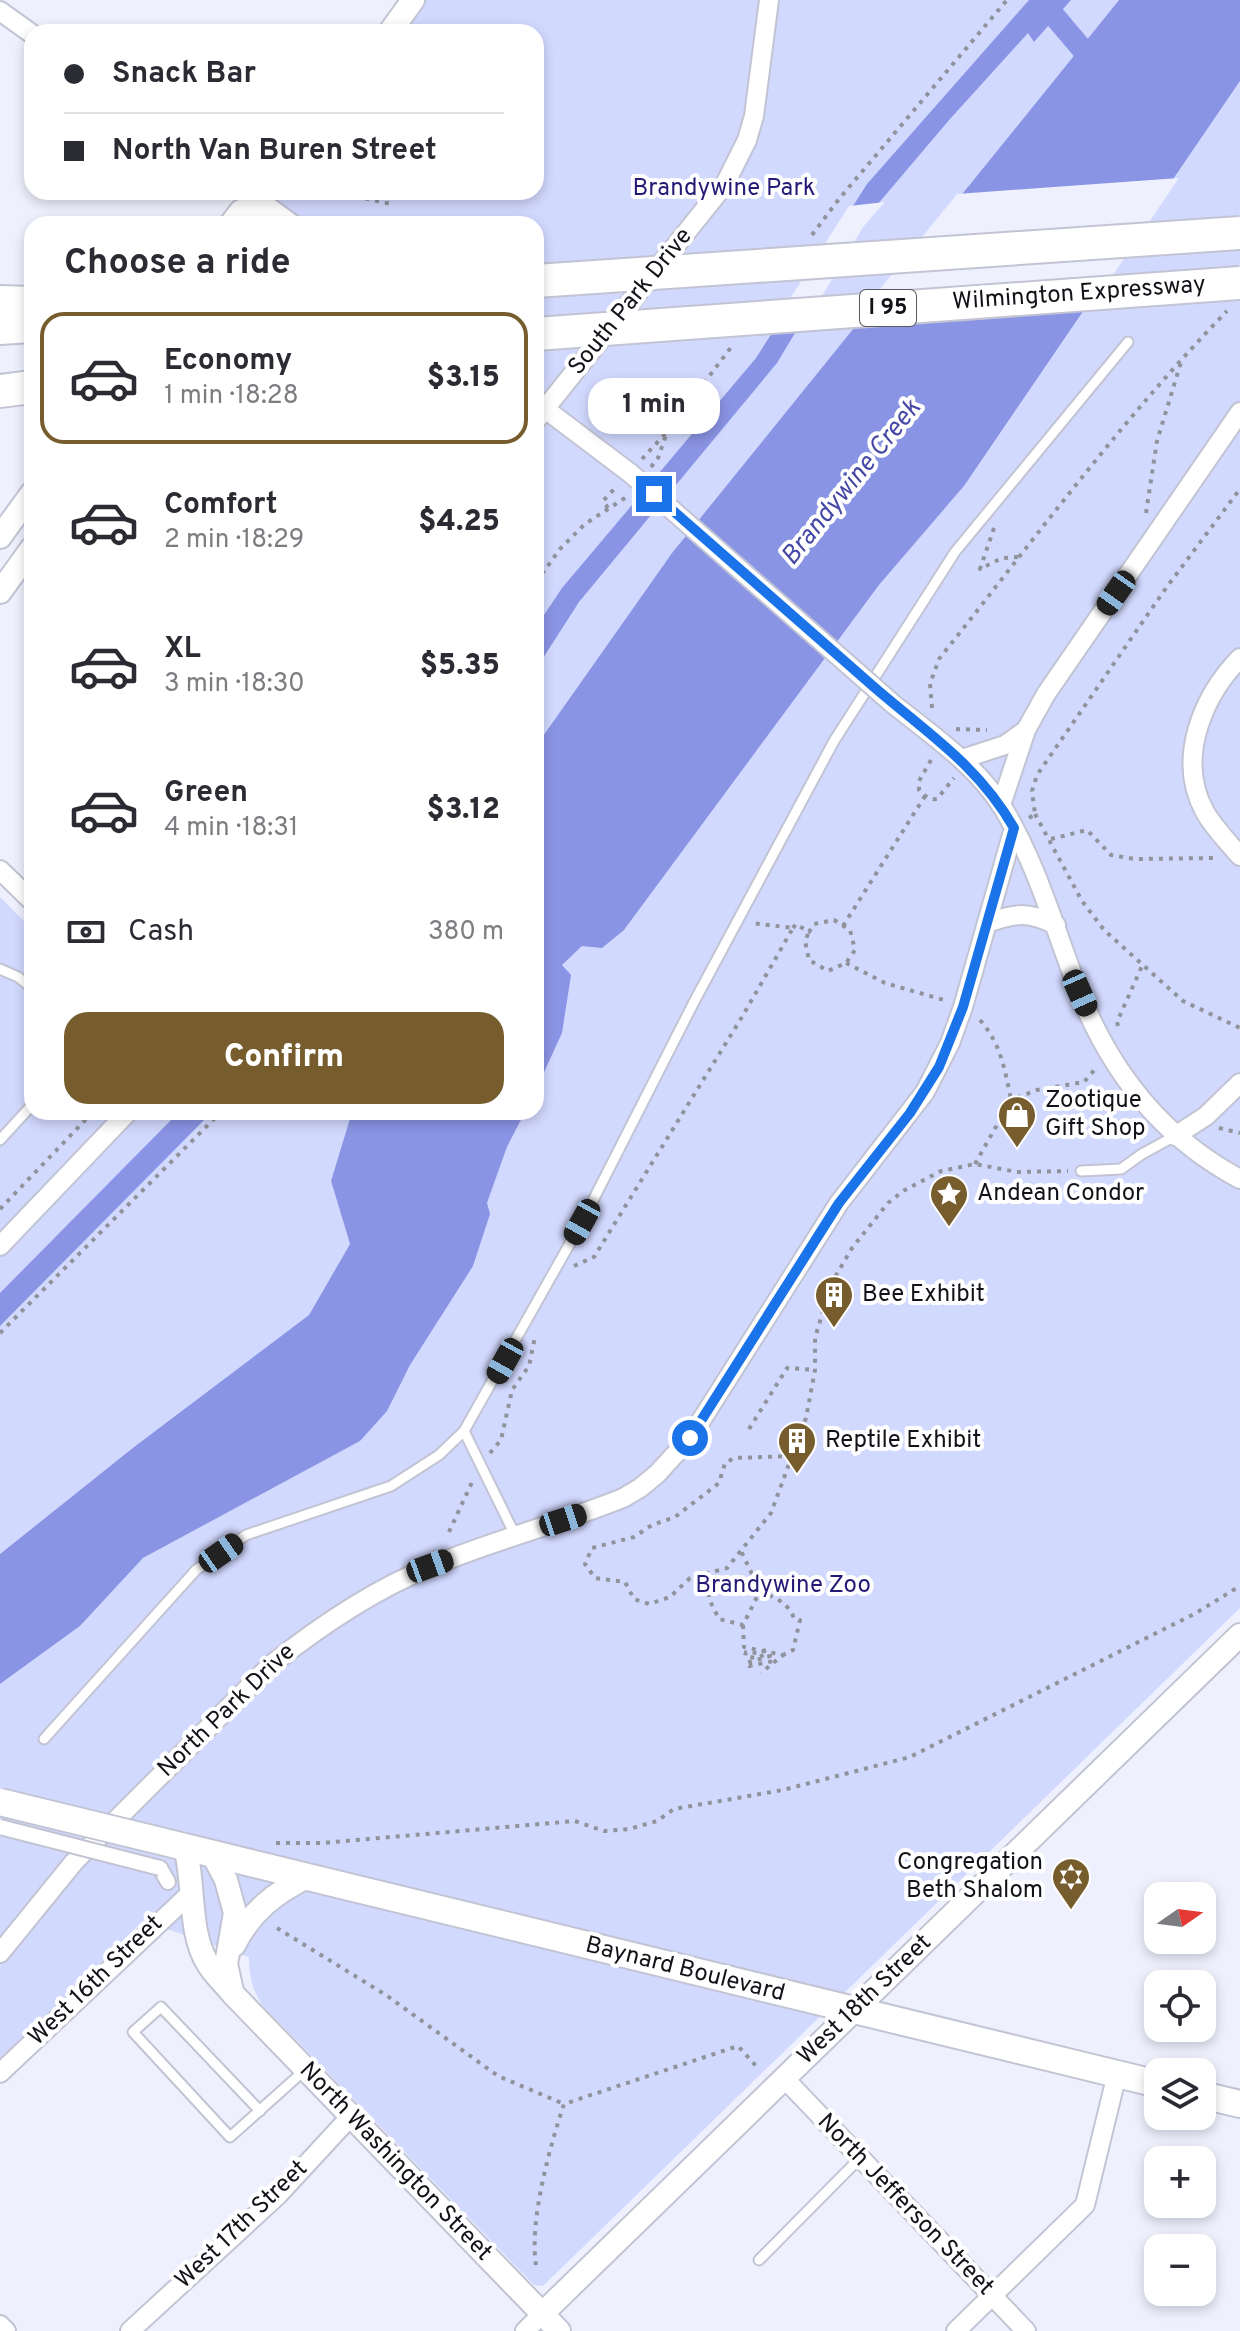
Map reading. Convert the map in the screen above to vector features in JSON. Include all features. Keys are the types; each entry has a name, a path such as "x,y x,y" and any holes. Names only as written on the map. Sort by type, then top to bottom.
{"highway":[{"name":"Wilmington Expressway","path":"544,280 1240,233"},
{"name":"Wilmington Expressway","path":"544,334 1235,295"},
{"path":"0,302 24,303"},
{"path":"0,328 24,326"},
{"path":"0,370 24,369"},
{"path":"0,391 24,388"}],"main road":[{"path":"0,1802 212,1853"},
{"name":"Baynard Boulevard","path":"212,1853 1144,2081"},
{"path":"1216,2098 1240,2104"}],"street":[{"name":"South Park Drive","path":"544,404 725,184 747,140 754,116 769,0"},
{"path":"394,24 405,3"},
{"path":"0,11 24,28"},
{"path":"237,216 241,211 263,203 281,216"},
{"path":"1001,805 1026,730 1046,694 1240,412"},
{"path":"544,413 632,469 1001,805 1040,883 1080,993 1110,1056 1133,1090 1175,1136 1240,1179"},
{"path":"0,537 24,504"},
{"path":"0,592 24,559"},
{"path":"1232,857 1205,812 1197,792 1193,749 1200,721 1213,694 1240,658"},
{"path":"959,768 1005,745 1026,730"},
{"name":"North Park Drive","path":"0,1953 74,1862 271,1665 338,1614 430,1566 596,1509 640,1488 690,1438 839,1203 925,1092 950,1043 1014,828"},
{"path":"0,870 24,893"},
{"path":"987,923 1023,914 1037,915 1056,925"},
{"path":"1175,1136 1206,1116 1240,1083"},
{"path":"3,1237 120,1120"},
{"name":"West 18th Street","path":"525,2331 1240,1635"},
{"path":"0,1827 160,1868 168,1882"},
{"name":"North Washington Street","path":"185,1847 193,1891 194,1926 206,1962 232,1993 559,2331"},
{"path":"212,1853 226,1880 235,1913 226,1964 232,1993"},
{"path":"226,1964 243,1927 254,1914 279,1891 309,1876"},
{"name":"West 16th Street","path":"0,2073 193,1891"},
{"path":"956,2331 1085,2205 1117,2074"},
{"name":"North Jefferson Street","path":"784,2078 1026,2331"},
{"name":"West 17th Street","path":"130,2331 278,2195 351,2116"},
{"path":"0,2325 6,2331"}],"lane":[{"path":"44,1739 196,1570 246,1535 391,1486 439,1455 464,1431 582,1222 738,919 834,741 955,552 1128,342"},
{"path":"0,969 24,982"},
{"path":"0,1140 24,1114"},
{"path":"1081,1171 1121,1169 1175,1136"},
{"path":"464,1431 515,1535"},
{"path":"260,2111 161,2007 133,2032 230,2137 260,2111 306,2069"},
{"path":"759,2260 860,2158"}],"path":[{"path":"373,200 391,204"},
{"path":"922,708 932,716 930,684 939,659 1089,468 1235,295"},
{"path":"1145,518 1157,441 1182,358"},
{"path":"632,469 667,432"},
{"path":"1240,489 1166,588 1037,775 1032,791 1035,814 1082,901 1104,930 1183,1001 1240,1028"},
{"path":"986,514 995,529 980,569 1002,558 1020,557"},
{"path":"955,728 986,730 1001,724"},
{"path":"933,757 919,781 919,790 930,800 937,799 959,768"},
{"path":"843,926 925,796"},
{"path":"1014,828 1035,814"},
{"path":"1051,839 1087,830 1111,855 1135,859 1232,857"},
{"path":"738,919 793,928"},
{"path":"834,920 850,930 855,950 846,963 828,971 809,960 805,941 809,932 814,924 834,920"},
{"path":"568,1273 575,1265 594,1257 742,1017 793,928 796,924 809,932"},
{"path":"975,1164 1011,1100"},
{"path":"0,1209 85,1120"},
{"path":"0,1333 213,1120"},
{"path":"792,1456 734,1458 725,1463 719,1483 675,1517 652,1525 634,1537 592,1548 585,1564 595,1578 625,1582 634,1599 649,1604 670,1597 690,1578 727,1568 771,1513 792,1456 806,1418 815,1370 815,1338 831,1284 852,1248 888,1203 903,1191 941,1171 975,1164 1017,1172 1081,1171"},
{"path":"449,1532 482,1463 501,1440 512,1390 529,1366 535,1337 541,1326"},
{"path":"749,1429 787,1368 815,1370"},
{"path":"741,1551 760,1591 782,1601 790,1608 794,1618 800,1620 793,1650 761,1673"},
{"path":"708,1573 709,1599 719,1619 743,1625"},
{"path":"276,1843 322,1843 575,1821 604,1831 629,1829 657,1821 674,1809 783,1790 910,1757 1196,1613 1240,1586"},
{"path":"760,1591 743,1625 744,1647 783,1655"},
{"path":"766,1650 746,1652 745,1656 756,1658 767,1654 770,1656 746,1663 749,1666 774,1661"},
{"path":"277,1928 386,1995 498,2076 564,2104 738,2046 757,2067"},
{"path":"536,2265 534,2253 542,2189 564,2104"}],"green space":[{"name":"Brandywine Park","path":"413,0 1119,0 672,553 544,735 544,216 281,216 265,205 269,200 544,200 544,24 396,24"},
{"name":"Brandywine Zoo","path":"1240,81 1240,1608 543,2286 534,2285 263,2006 252,1983 249,1957 143,1921 0,2061 0,1684 80,1626 143,1558 360,1441 410,1365 487,1203 507,1147 521,1120 544,1120 544,1072 562,1033 562,965 582,946 624,930 879,585 964,486"},
{"path":"0,897 24,921 24,1120 350,1120 331,1181 350,1244 309,1315 134,1447 0,1554"}],"water":[{"path":"1029,0 1071,0 1034,42 1028,33 860,225 777,363 579,602 544,657 544,615 562,588 756,358 867,184"},
{"name":"Brandywine Creek","path":"1119,0 1240,0 1240,81 964,486 879,585 624,930 602,948 582,946 562,965 571,975 562,1033 544,1072 544,735 672,553"},
{"path":"171,1120 204,1120 0,1326 0,1293"},
{"path":"350,1120 521,1120 507,1147 487,1203 490,1214 473,1266 410,1365 387,1411 360,1441 143,1558 80,1626 0,1684 0,1554 134,1447 309,1315 350,1244 331,1181"}],"pier":[{"path":"1179,178 1100,294 863,310 957,194"},
{"path":"885,202 863,227 810,316 777,319 849,206"}],"waterway":[{"path":"1044,4 1100,70"}],"place":[{"name":"Zootique Gift Shop","path":"1017,1149"},
{"name":"Andean Condor","path":"949,1228"},
{"name":"Bee Exhibit","path":"834,1329"},
{"name":"Reptile Exhibit","path":"797,1475"},
{"name":"Congregation Beth Shalom","path":"1071,1911"}],"route":[{"path":"654,494 893,704 959,756 1001,805 1014,828 963,1007 939,1067 910,1113 839,1203 690,1438"}]}
